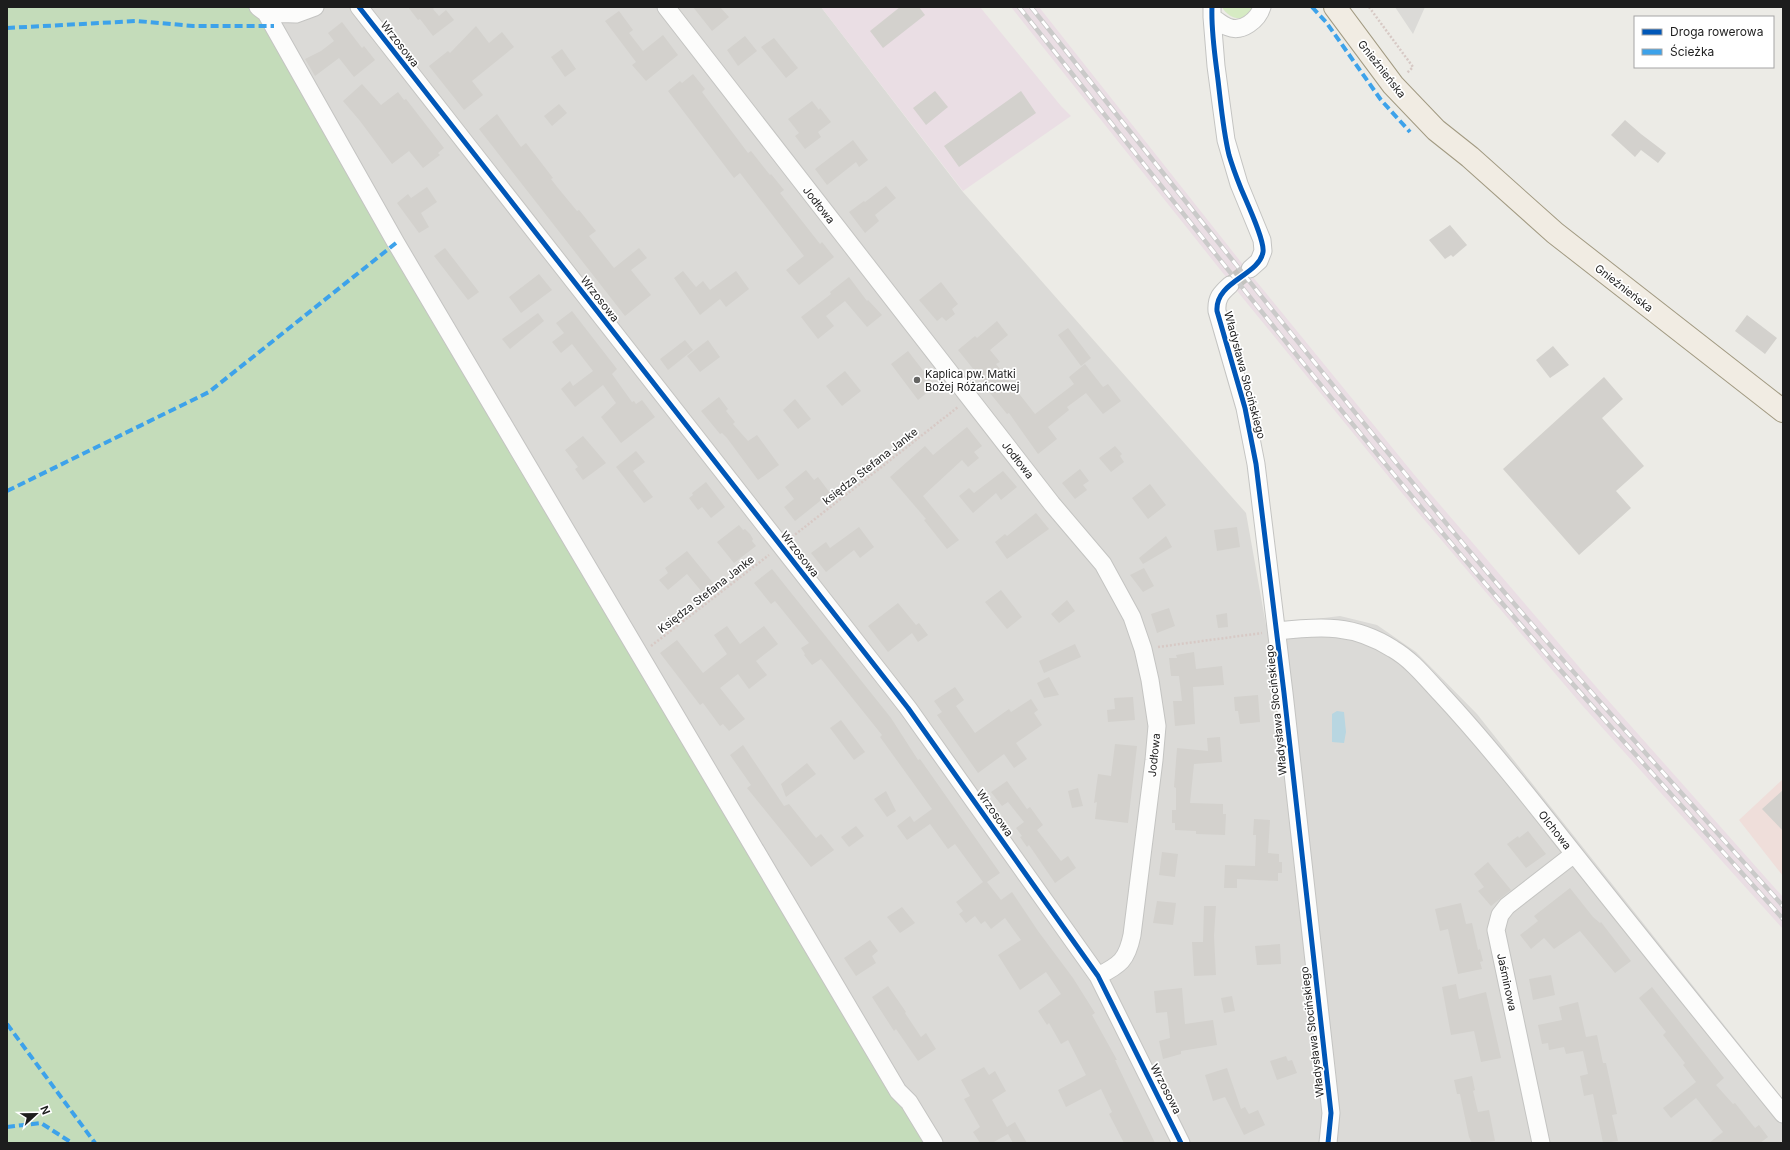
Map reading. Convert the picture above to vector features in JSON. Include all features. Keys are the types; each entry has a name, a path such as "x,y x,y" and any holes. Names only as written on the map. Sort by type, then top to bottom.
{"main road":[{"name":"Gnieźnieńska","path":"1335,7 1393,84 1436,130 1470,157 1555,233 1783,411"},
{"name":"Gnieźnieńska","path":"1354,7 1404,75 1444,122 1470,157"}],"street":[{"path":"262,10 283,15 296,14 315,7"},
{"name":"Wrzosowa","path":"358,7 908,708 1098,976 1182,1143"},
{"name":"Jodłowa","path":"666,7 1052,504 1103,564 1132,617 1143,650 1157,726 1154,760 1129,950 1116,967 1098,976"},
{"path":"1212,12 1229,28 1242,27 1252,22 1260,14 1262,7"},
{"path":"262,10 396,242 898,1091 909,1102 934,1143"},
{"path":"1212,12 1223,124 1229,154 1239,184 1262,240 1263,251 1259,261 1250,269"},
{"name":"Władysława Słocińskiego","path":"1230,285 1219,297 1217,301 1217,311 1245,408 1252,439 1277,631 1331,1113 1328,1143"},
{"name":"Olchowa","path":"1277,631 1308,627 1338,628 1354,631 1377,640 1409,660 1515,778 1574,854 1783,1114"},
{"name":"Jaśminowa","path":"1541,1143 1496,930 1500,915 1507,906 1574,854"}],"path":[{"path":"1143,650 1277,631"}],"shaded area":[{"path":"301,7 821,7 963,192 1246,513 1266,625 1340,616 1377,625 1416,652 1477,714 1783,1099 1783,1143 927,1143 274,20"},
{"path":"821,7 980,7 1061,106 1071,116 963,191"},
{"path":"1011,7 1039,7 1252,276 1417,478 1598,689 1783,897 1783,929 1581,704 1415,509 1242,297"},
{"path":"1395,7 1425,7 1413,34"},
{"path":"1783,779 1783,876 1739,820"}],"green space":[{"path":"7,7 267,7 927,1143 7,1143"},
{"path":"1222,7 1252,7 1246,16 1238,18 1229,15"}],"water":[{"path":"1337,711 1344,712 1346,732 1344,743 1332,742 1332,714"}],"building":[{"path":"408,7 435,7 433,9 439,16 446,10 454,20 433,36 420,19 418,20"},
{"path":"693,7 720,7 729,17 712,31"},
{"path":"900,7 919,7 925,15 883,48 870,31"},
{"path":"619,11 633,30 629,33 643,51 663,35 678,55 646,81 632,65 636,62 605,21"},
{"path":"342,22 362,48 364,46 375,60 354,77 339,58 315,76 305,59 321,51 334,41 328,33"},
{"path":"476,26 489,43 502,32 514,47 472,81 483,95 464,110 429,66 448,51 450,53"},
{"path":"745,36 757,51 738,66 727,50"},
{"path":"774,38 798,68 786,78 761,47"},
{"path":"562,49 576,69 565,77 551,57"},
{"path":"693,74 705,89 702,92 748,153 751,151 770,175 771,174 784,190 780,193 820,244 822,242 834,257 799,285 786,270 804,256 740,173 734,178 668,91 680,81 682,83"},
{"path":"362,84 381,105 398,92 404,100 406,99 444,148 438,153 440,155 423,168 409,151 392,164 343,101"},
{"path":"935,91 948,107 926,125 913,108"},
{"path":"1021,91 1036,113 959,167 944,146"},
{"path":"812,101 819,110 820,108 831,122 818,132 821,137 805,149 795,136 799,133 788,119"},
{"path":"559,104 567,113 552,126 544,116"},
{"path":"497,114 521,147 526,143 553,178 551,179 558,188 596,231 589,236 614,268 639,248 647,258 631,270 651,295 625,316 479,129"},
{"path":"1625,120 1666,153 1658,163 1641,150 1635,157 1611,135"},
{"path":"853,140 868,160 859,167 856,162 827,185 815,169"},
{"path":"886,186 896,198 875,215 879,221 865,233 849,212"},
{"path":"427,187 437,202 421,213 429,227 419,233 397,203 408,194 411,198"},
{"path":"1450,225 1467,245 1453,257 1451,255 1445,259 1429,240"},
{"path":"445,248 479,292 468,300 434,256"},
{"path":"683,271 696,287 703,281 710,290 736,271 749,289 726,307 720,299 700,315 674,278"},
{"path":"539,274 552,290 521,313 509,297"},
{"path":"849,277 867,301 868,300 882,315 867,327 845,301 826,316 834,326 818,339 801,317 831,294 830,292"},
{"path":"941,282 958,304 952,309 955,314 946,321 942,317 937,321 919,300"},
{"path":"572,311 617,369 612,374 632,402 634,401 636,404 642,400 655,417 621,443 601,417 616,403 603,385 575,407 561,389 570,381 573,386 593,371 572,344 561,353 552,342 564,333 556,323"},
{"path":"538,313 544,321 510,349 502,339"},
{"path":"1747,315 1777,338 1765,354 1735,331"},
{"path":"997,321 1008,335 990,350 1000,362 996,364 1035,414 1074,384 1069,377 1085,364 1103,387 1108,384 1121,401 1103,414 1086,393 1067,407 1069,410 1048,427 1057,439 1038,454 1009,413 1007,414 985,387 987,386 958,350 975,336 977,338"},
{"path":"1068,328 1091,358 1081,366 1058,335"},
{"path":"685,340 693,350 668,370 660,359"},
{"path":"708,340 720,357 700,372 687,356"},
{"path":"1553,346 1569,365 1550,378 1536,360"},
{"name":"Kaplica pw. Matki Bożej Różańcowej","path":"908,351 935,386 918,400 891,364"},
{"path":"845,371 861,391 842,406 826,386"},
{"path":"1604,377 1623,399 1602,418 1644,466 1616,491 1631,508 1579,555 1503,469"},
{"path":"719,397 728,409 726,411 735,422 733,424 748,441 757,435 779,465 758,480 727,438 722,433 720,434 701,411"},
{"path":"795,399 811,419 798,429 783,410"},
{"path":"967,427 982,446 974,452 979,458 968,467 962,460 923,496 959,540 947,549 924,520 926,519 890,477 925,446 933,455"},
{"path":"583,436 606,463 583,480 575,469 578,467 565,450"},
{"path":"1115,446 1122,454 1120,456 1124,462 1111,472 1099,458"},
{"path":"636,451 645,462 633,471 653,497 644,503 616,467"},
{"path":"1080,469 1089,481 1083,485 1087,490 1075,499 1062,483"},
{"path":"806,470 814,480 818,477 830,493 795,521 784,507 794,499 785,487"},
{"path":"1003,471 1017,487 1001,500 996,493 973,513 959,496 969,488 974,493"},
{"path":"706,482 725,507 711,518 702,507 698,510 689,498 693,495 692,493"},
{"path":"1150,484 1166,505 1148,519 1132,498"},
{"path":"1036,513 1049,529 1007,559 995,542 1005,534 1007,536"},
{"path":"739,525 743,530 745,529 750,534 753,539 752,541 756,546 734,563 717,542"},
{"path":"859,527 874,547 860,558 854,550 826,572 811,553 826,542 830,548"},
{"path":"1237,527 1240,547 1217,551 1214,530"},
{"path":"1166,536 1172,547 1143,564 1139,558"},
{"path":"687,551 718,589 707,598 687,574 668,590 659,580 668,573 665,568"},
{"path":"1144,568 1154,586 1143,592 1130,575"},
{"path":"772,569 891,718 918,760 920,759 1000,873 987,882 1001,900 1012,892 1038,931 1073,978 1095,1013 1092,1015 1117,1060 1115,1060 1155,1143 1124,1143 1109,1114 1112,1112 1101,1089 1066,1107 1058,1090 1086,1075 1068,1040 1061,1044 1049,1023 1047,1025 1038,1011 1061,994 1046,972 1020,990 998,955 1021,940 1005,918 991,929 985,921 981,924 975,916 966,923 959,914 963,911 956,902 983,882 955,844 948,849 930,824 907,840 897,826 910,816 914,822 932,809 880,737 882,735 821,659 812,665 804,655 805,654 801,648 809,643 775,601 771,604 754,583"},
{"path":"1001,590 1022,617 1007,629 985,602"},
{"path":"1067,600 1075,611 1059,623 1051,614"},
{"path":"898,603 916,625 919,623 928,635 918,642 912,633 888,652 868,626"},
{"path":"1169,608 1175,626 1157,633 1151,614"},
{"path":"1227,613 1228,627 1218,628 1216,615"},
{"path":"727,626 740,644 764,626 778,644 756,661 767,675 749,689 738,674 720,688 745,719 729,731 723,724 720,726 703,703 700,705 660,653 677,640 703,673 727,654 714,635"},
{"path":"1075,644 1081,657 1044,673 1039,661"},
{"path":"1194,652 1196,669 1222,666 1224,685 1193,687 1195,724 1175,726 1173,701 1182,701 1179,676 1171,676 1169,658 1177,658 1176,655"},
{"path":"1049,677 1059,695 1044,698 1037,683"},
{"path":"955,687 964,700 956,706 975,733 1009,709 1011,712 1031,699 1038,710 1034,713 1042,725 1016,743 1027,759 1014,768 1004,754 978,773 937,715 942,712 934,701"},
{"path":"1258,695 1260,722 1240,724 1238,711 1235,711 1234,697"},
{"path":"1133,697 1135,720 1108,722 1107,710 1115,709 1114,698"},
{"path":"841,720 865,752 854,760 830,728"},
{"path":"1220,737 1222,762 1194,764 1190,803 1223,804 1223,814 1226,814 1225,835 1196,834 1196,831 1175,830 1175,823 1172,823 1172,810 1176,810 1176,788 1174,787 1177,748 1208,751 1207,738"},
{"path":"1115,744 1137,746 1128,823 1095,819 1097,802 1094,803 1098,774 1111,776"},
{"path":"743,745 784,806 789,804 816,838 821,834 834,850 811,867 747,788 751,785 730,755"},
{"path":"807,763 816,774 786,797 781,784"},
{"path":"1007,781 1027,809 1030,807 1043,825 1037,830 1061,861 1068,856 1076,868 1055,883 1029,845 1027,847 1020,837 1022,836 1016,828 1024,822 1008,802 1002,806 991,792"},
{"path":"1078,788 1083,806 1072,808 1068,791"},
{"path":"1783,790 1783,831 1762,809"},
{"path":"886,791 896,811 887,817 874,799"},
{"path":"1254,819 1270,820 1268,853 1279,854 1279,862 1282,862 1282,873 1278,873 1278,881 1237,879 1237,888 1224,888 1225,865 1255,866 1256,835 1253,835"},
{"path":"856,826 864,836 849,847 841,837"},
{"path":"1528,831 1546,854 1526,868 1507,844 1518,836 1519,838"},
{"path":"1162,852 1178,854 1175,877 1159,875"},
{"path":"1488,862 1511,890 1491,906 1478,891 1484,887 1474,874"},
{"path":"1570,888 1593,917 1600,923 1601,922 1631,961 1615,973 1580,931 1554,949 1544,938 1531,949 1520,935 1538,921 1534,916"},
{"path":"1157,901 1176,903 1173,925 1153,923"},
{"path":"1461,903 1466,924 1472,923 1478,950 1480,949 1483,961 1480,962 1482,969 1458,974 1448,929 1440,931 1435,909"},
{"path":"1204,906 1216,906 1214,936 1216,975 1194,976 1192,942 1203,942"},
{"path":"902,907 915,923 900,933 887,917"},
{"path":"870,940 878,951 872,956 876,963 856,976 844,958"},
{"path":"1280,944 1281,964 1257,965 1255,946"},
{"path":"1551,975 1555,995 1533,1000 1529,979"},
{"path":"1456,984 1459,999 1486,992 1501,1058 1481,1062 1474,1031 1451,1035 1442,987"},
{"path":"888,986 921,1037 926,1033 936,1049 918,1061 896,1029 894,1031 872,997"},
{"path":"1652,987 1724,1078 1716,1085 1733,1104 1735,1103 1755,1128 1759,1125 1768,1137 1760,1143 1709,1143 1723,1132 1696,1098 1671,1118 1663,1108 1696,1082 1683,1065 1685,1063 1663,1035 1666,1032 1639,998"},
{"path":"1182,988 1185,1024 1213,1020 1217,1045 1181,1051 1181,1054 1163,1059 1159,1041 1170,1038 1167,1012 1156,1013 1154,991"},
{"path":"1232,996 1235,1011 1224,1013 1221,998"},
{"path":"1578,1002 1586,1037 1597,1035 1603,1063 1606,1063 1617,1114 1612,1115 1618,1141 1603,1143 1593,1094 1584,1096 1580,1076 1588,1074 1583,1051 1566,1054 1564,1047 1549,1050 1548,1043 1542,1044 1538,1025 1562,1020 1559,1007"},
{"path":"1286,1056 1288,1061 1292,1060 1297,1073 1277,1080 1270,1061"},
{"path":"984,1067 989,1075 995,1071 1006,1091 992,1100 1007,1127 1015,1122 1027,1143 1013,1143 1008,1134 992,1143 980,1143 973,1132 980,1127 964,1099 970,1096 961,1080"},
{"path":"1227,1068 1241,1109 1245,1107 1249,1114 1258,1110 1265,1125 1244,1135 1225,1097 1213,1101 1205,1075"},
{"path":"1472,1076 1475,1090 1473,1091 1478,1112 1489,1110 1495,1141 1472,1143 1469,1137 1460,1094 1457,1094 1454,1080"}],"tunnel":[{"path":"1230,285 1250,269"}],"railway":[{"path":"1019,7 1296,355 1409,493 1505,607 1584,697 1783,919"},
{"path":"1031,7 1304,350 1471,553 1586,687 1783,906"}],"marked path":[{"path":"1312,7 1326,22 1381,100 1410,132"},
{"path":"7,28 137,21 193,26 274,26"},
{"path":"7,491 209,392 396,243"},
{"path":"7,1024 95,1143"},
{"path":"7,1127 41,1123 72,1143"}],"cycle path":[{"path":"359,7 908,708 1098,976 1181,1143"},
{"path":"1212,7 1214,44 1222,118 1227,146 1234,170 1258,229 1263,246 1263,252 1260,260 1254,267 1223,292 1218,301 1217,311 1245,408 1256,464 1284,693 1331,1113 1328,1143"}],"place":[{"name":"Kaplica pw. Matki Bożej Różańcowej","path":"917,380"}]}
